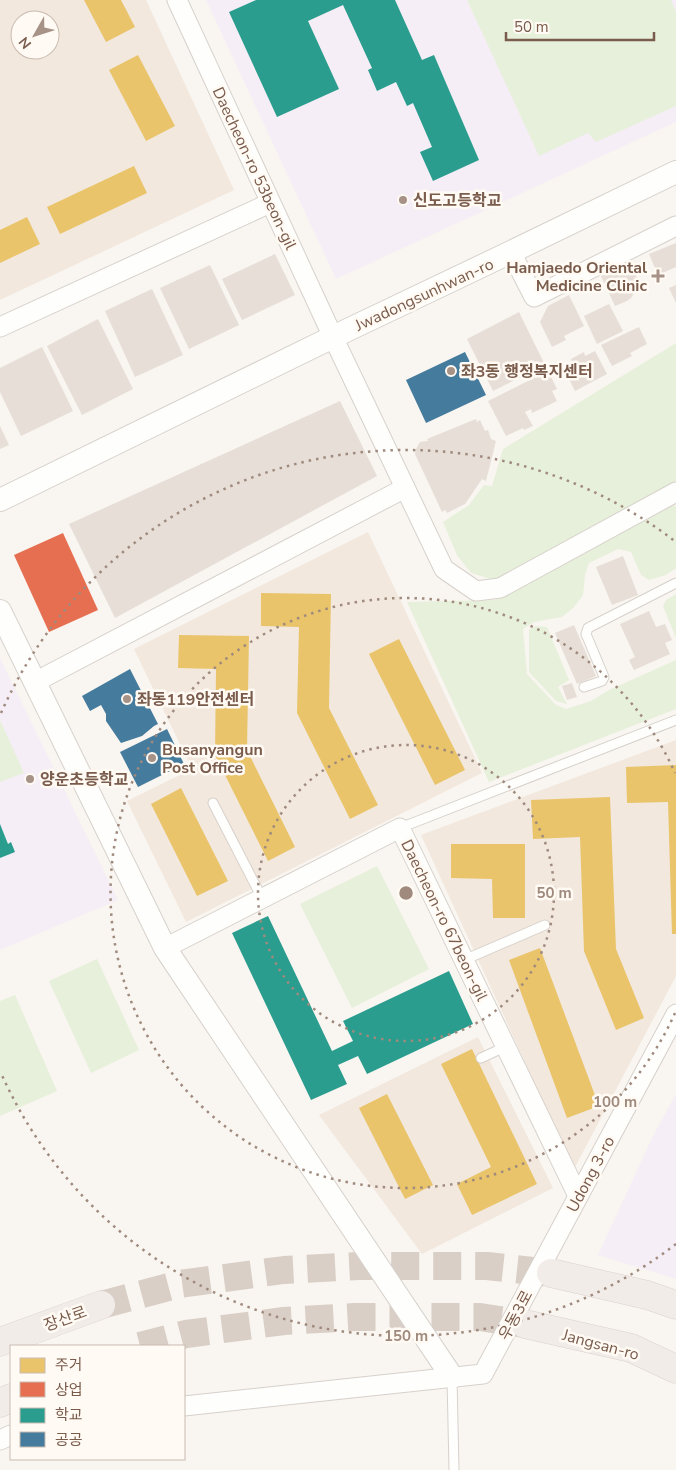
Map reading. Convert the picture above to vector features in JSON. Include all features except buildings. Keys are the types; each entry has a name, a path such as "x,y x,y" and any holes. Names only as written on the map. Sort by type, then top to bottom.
{"highway":[{"path":"551,1273 646,1295 676,1306"},
{"name":"장산로","path":"0,1342 101,1305"},
{"name":"Jangsan-ro","path":"524,1324 631,1348 676,1369"}],"street":[{"name":"Daecheon-ro 53beon-gil","path":"177,0 333,337"},
{"name":"Jwadongsunhwan-ro","path":"0,500 676,172"},
{"path":"0,327 270,203"},
{"path":"511,252 534,297 676,226"},
{"path":"333,337 444,569 476,591 500,588 517,580 676,492"},
{"path":"35,682 405,488"},
{"path":"0,611 165,948 452,1377 185,1406"},
{"name":"Daecheon-ro 67beon-gil","path":"165,948 400,828 578,1196"},
{"name":"Udong 3-ro","path":"578,1196 676,1014"},
{"name":"우동3로","path":"452,1377 484,1374 578,1196"}],"lane":[{"path":"584,688 602,681 604,677 586,634 588,628 676,583"},
{"path":"400,828 676,720"},
{"path":"213,803 262,898"},
{"path":"464,960 545,925"},
{"path":"481,1058 505,1047"},
{"path":"452,1377 454,1470"}],"shaded area":[{"path":"0,0 146,0 234,190 0,300"},
{"name":"신도고등학교","path":"206,0 676,0 676,122 336,279"},
{"path":"368,532 482,773 186,922 127,801 192,769 134,649"},
{"name":"양운초등학교","path":"0,658 118,900 0,950"},
{"path":"676,740 676,976 574,1169 421,835"},
{"path":"478,1037 553,1188 422,1254 319,1115"},
{"path":"676,1094 676,1279 598,1255 653,1136"}],"green space":[{"path":"467,0 671,0 676,12 676,106 596,142 588,133 539,156"},
{"path":"676,343 676,482 521,572 494,580 471,573 457,555 443,522 469,505 484,485 492,486 503,449"},
{"path":"672,505 676,506 676,568 666,575 649,580 641,575 631,552 618,549 589,563 585,575 583,595 574,607 562,617 534,622 523,629 527,674 556,705 566,709 591,701 609,690 676,660 676,709 489,782 407,602 494,600"},
{"path":"676,594 676,638 663,606 666,600"},
{"path":"536,626 547,627 569,680 558,687 567,704 556,701 529,672 529,630"},
{"path":"0,720 24,773 0,782"},
{"path":"377,866 429,969 352,1008 300,904"},
{"path":"97,959 139,1050 91,1073 49,981"},
{"path":"15,995 57,1091 0,1116 0,1001"}],"tunnel":[{"path":"101,1305 180,1284 284,1270 359,1266 487,1266 551,1273"},
{"path":"144,1345 186,1334 284,1321 355,1317 480,1317 525,1324"}],"place":[{"name":"신도고등학교","path":"403,200"},
{"name":"Hamjaedo Oriental Medicine Clinic","path":"658,276"},
{"name":"좌3동 행정복지센터","path":"451,371"},
{"name":"좌동119안전센터","path":"127,699"},
{"name":"Busanyangun Post Office","path":"152,758"},
{"name":"양운초등학교","path":"30,779"}]}
